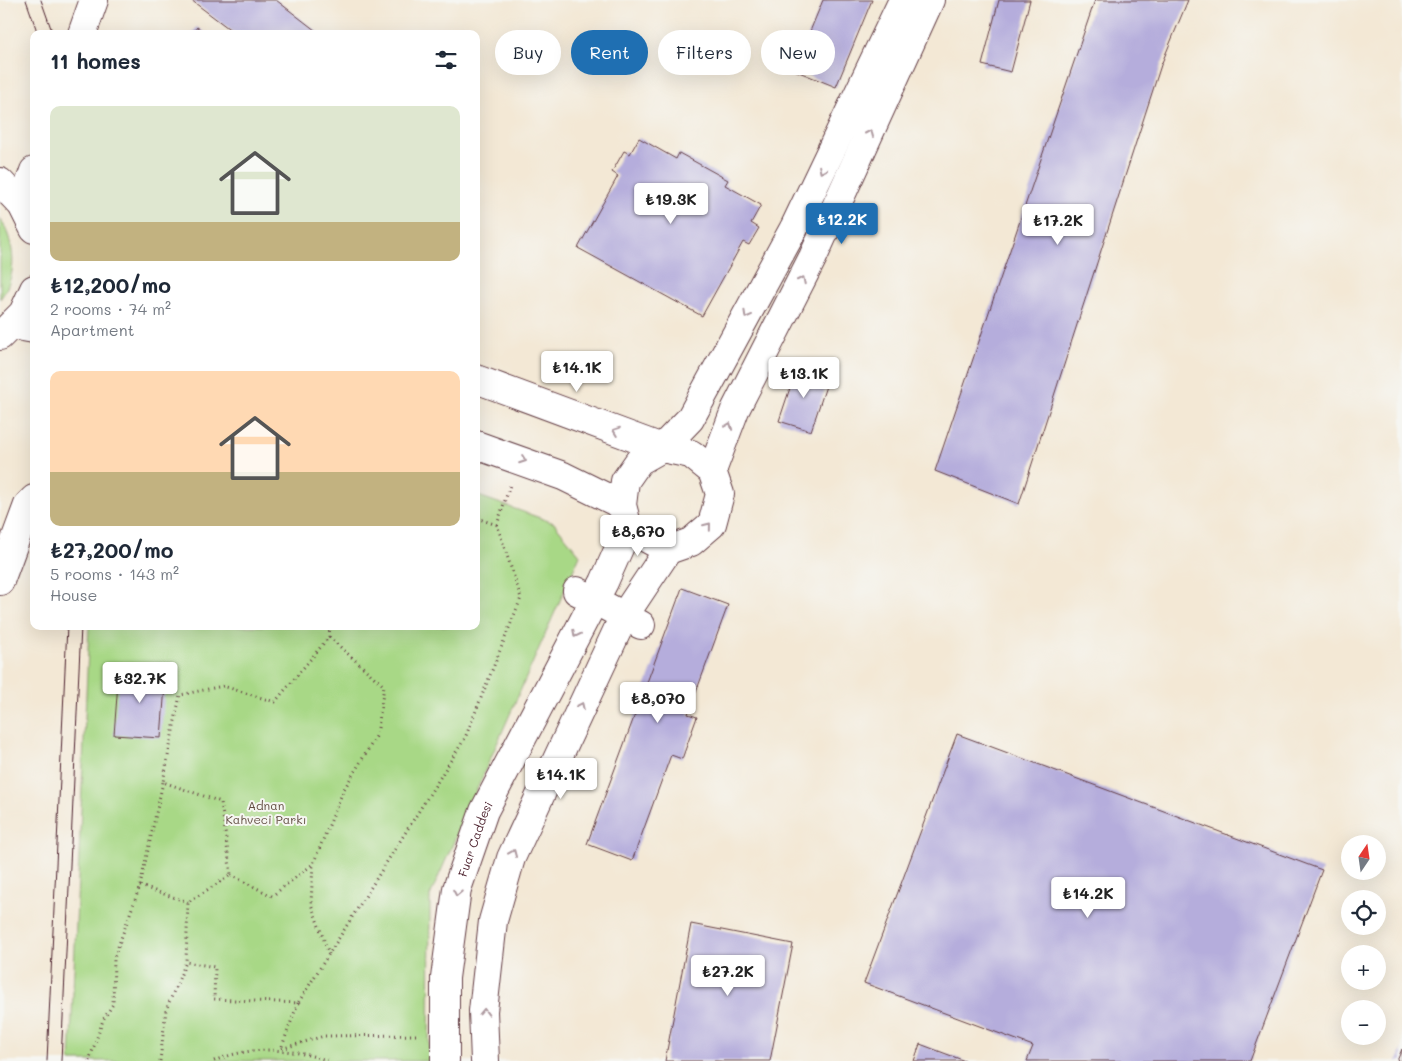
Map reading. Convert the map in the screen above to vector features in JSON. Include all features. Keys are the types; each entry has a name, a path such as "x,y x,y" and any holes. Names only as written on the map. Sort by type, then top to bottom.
{"street":[{"path":"83,30 94,0"},
{"path":"625,516 626,481 639,461 662,448 690,419 794,228 903,0"},
{"path":"712,471 735,410 813,257 930,0"},
{"path":"0,182 30,220"},
{"path":"15,330 30,298"},
{"path":"480,380 662,448 691,454 712,471 720,494 712,524 692,542 668,550 511,858 493,922 483,1011 485,1061"},
{"path":"480,446 518,458 564,476 625,516 668,550"},
{"path":"0,581 30,504"},
{"name":"Fuar Caddesi","path":"445,1061 445,978 457,889 484,810 625,516"},
{"path":"586,595 632,620"}],"path":[{"path":"281,1049 298,1003 465,738 521,598 497,525 518,458"},
{"path":"480,519 497,525"},
{"path":"89,1061 103,1020 114,1004 114,958 140,886 180,695 223,686 275,702 329,637 330,630"},
{"path":"329,637 384,686 377,735 344,789 313,864 311,904 329,954"},
{"path":"163,782 221,802 231,875"},
{"path":"231,875 272,896 313,864"},
{"path":"188,902 231,875"},
{"path":"140,886 188,902"},
{"path":"160,1061 166,1010 186,962 188,902"},
{"path":"186,962 215,967 214,999 298,1003"},
{"path":"214,1061 234,1052 281,1049 324,1036 421,1035 422,1044"},
{"path":"281,1049 329,1061"}],"green space":[{"path":"0,218 9,238 13,258 10,279 0,299"},
{"name":"Adnan Kahveci Parkı","path":"480,496 554,523 580,555 430,896 429,1061 70,1061 89,630 480,630"}],"building":[{"path":"191,0 276,0 315,30 231,30"},
{"path":"823,0 872,0 836,87 806,75 835,75 835,30 811,30"},
{"path":"999,0 1030,0 1011,72 982,65"},
{"path":"1095,0 1188,0 1161,65 1019,504 935,471"},
{"path":"639,138 676,159 679,153 728,180 725,185 761,205 751,223 759,228 749,245 743,242 702,316 578,248 618,176 612,172 624,151 630,154"},
{"path":"797,367 829,377 811,431 779,421"},
{"path":"682,588 728,605 688,714 697,717 682,759 671,755 632,861 587,844"},
{"path":"119,669 166,673 161,738 114,735"},
{"path":"957,734 1322,870 1250,1061 1027,1061 1033,1046 864,983"},
{"path":"691,924 793,944 770,1061 665,1061"},
{"path":"920,1044 965,1061 914,1061"},
{"path":"1402,1049 1402,1061 1397,1061"}],"tram line":[{"path":"26,0 37,30"},
{"path":"41,0 52,30"},
{"path":"47,1061 67,630"},
{"path":"61,1061 81,630"}]}
